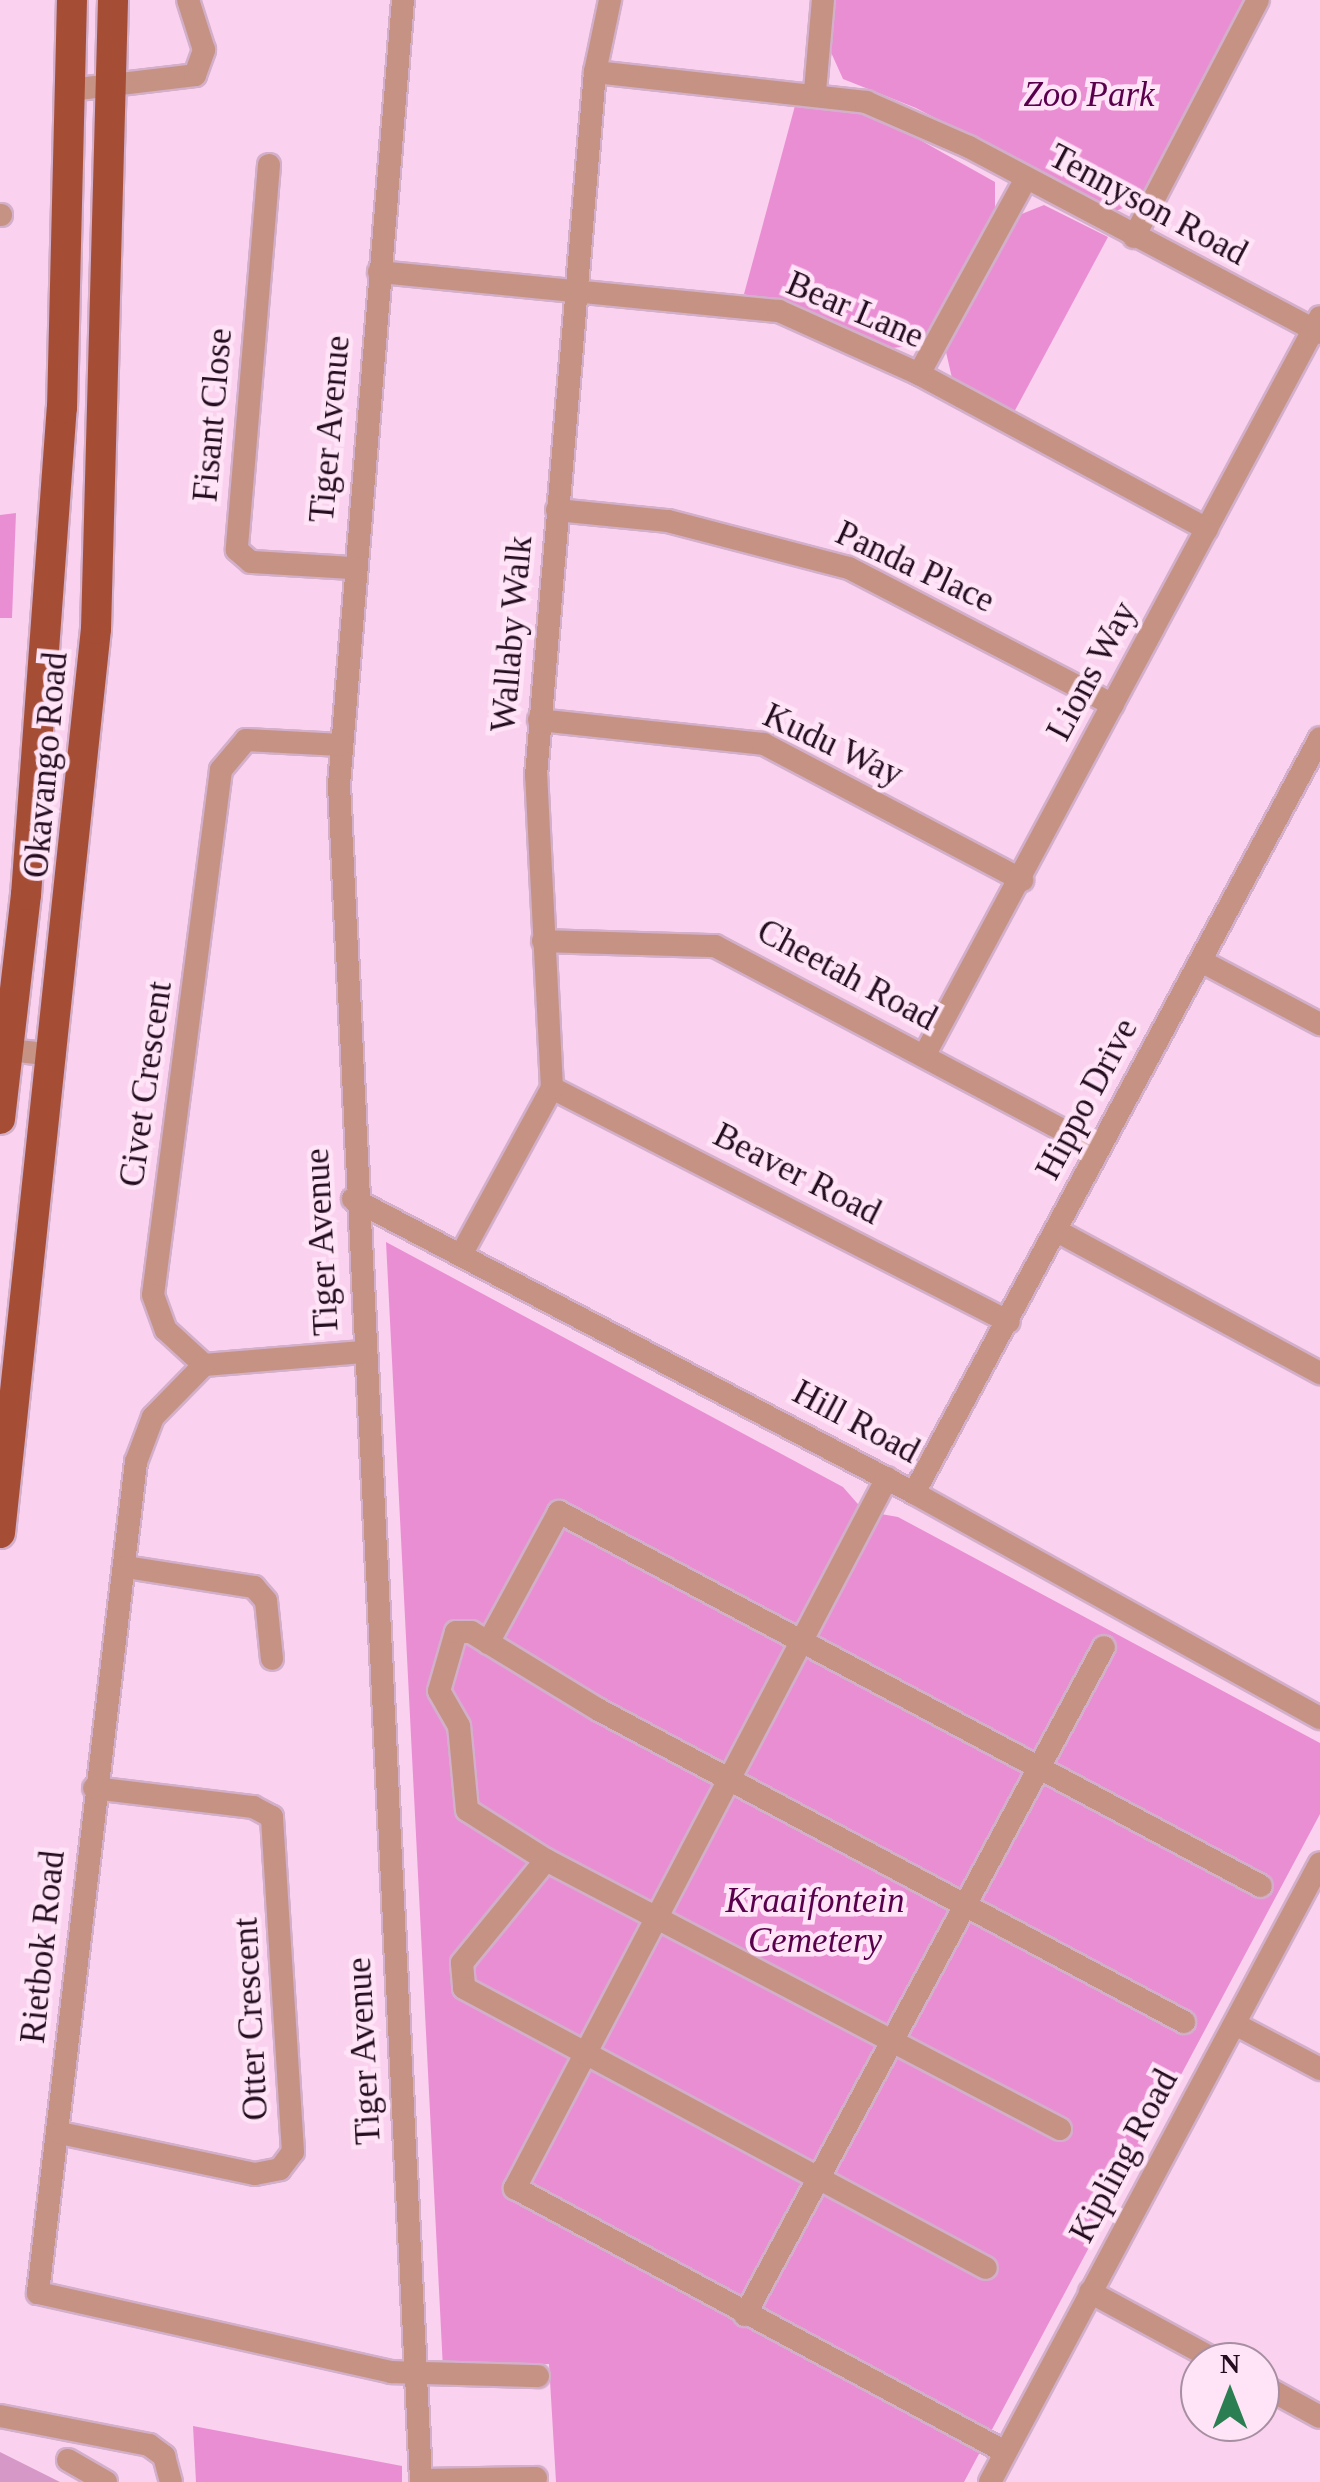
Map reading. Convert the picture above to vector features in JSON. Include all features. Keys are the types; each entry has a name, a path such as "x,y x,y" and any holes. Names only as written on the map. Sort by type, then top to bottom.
{"main road":[{"name":"Okavango Road","path":"0,1119 62,408 72,0"},
{"name":"Okavango Road","path":"0,1533 55,1055 96,629 113,0"}],"street":[{"path":"70,90 110,88 199,71 204,50 188,0"},
{"name":"Tiger Avenue","path":"402,0 341,745 353,1198 421,2481"},
{"name":"Wallaby Walk","path":"552,1088 539,720 595,72 610,0"},
{"path":"815,91 823,0"},
{"path":"1134,237 1258,0"},
{"name":"Tennyson Road","path":"595,72 815,91 918,122 1134,237 1318,327"},
{"name":"Fisant Close","path":"269,165 237,550 251,562 353,568"},
{"path":"918,374 1024,180"},
{"name":"Bear Lane","path":"378,272 575,288 779,312 918,374 1207,529"},
{"name":"Lions Way","path":"924,1056 1318,327"},
{"name":"Panda Place","path":"557,510 668,521 850,568 1112,705"},
{"name":"Kudu Way","path":"539,720 764,744 1022,880"},
{"name":"Hippo Drive","path":"914,1492 1009,1322 1320,738"},
{"name":"Civet Crescent","path":"204,1365 166,1330 153,1295 221,770 246,740 341,745"},
{"name":"Cheetah Road","path":"544,942 715,946 1098,1149"},
{"path":"1201,961 1320,1024"},
{"path":"4,1049 55,1055"},
{"path":"462,1253 552,1088"},
{"name":"Beaver Road","path":"552,1088 1009,1322"},
{"name":"Hill Road","path":"353,1198 914,1492 1320,1718"},
{"path":"1057,1231 1320,1372"},
{"path":"204,1365 362,1352"},
{"name":"Rietbok Road","path":"204,1365 144,1433 94,1788 60,2133 37,2282 43,2298 416,2376"},
{"path":"886,1478 515,2180 516,2193 1005,2452"},
{"path":"488,1643 559,1512 802,1639 1038,1772 1262,1886"},
{"path":"126,1567 254,1586 266,1601 272,1658"},
{"path":"1060,2129 657,1913 546,1860 462,1803 459,1726 440,1698 440,1671 458,1630 1184,2022"},
{"path":"745,2315 1104,1647"},
{"name":"Otter Crescent","path":"60,2133 256,2174 280,2169 293,2152 272,1818 253,1806 94,1788"},
{"path":"546,1860 487,1929 458,1978 817,2182 986,2268"},
{"name":"Kipling Road","path":"990,2482 1320,1864"},
{"path":"1235,2024 1320,2069"},
{"path":"1090,2292 1182,2342"},
{"path":"416,2376 538,2376"},
{"path":"1280,2395 1320,2416"},
{"path":"0,2416 155,2448 171,2482"},
{"path":"78,2433 66,2466 106,2482"},
{"path":"421,2481 536,2478"}],"green space":[{"name":"Zoo Park","path":"835,0 1247,0 1140,200 1114,212 916,108 843,79 829,48"},
{"name":"Zoo Park","path":"796,102 879,117 995,182 995,210 920,345 892,348 744,294"},
{"name":"Zoo Park","path":"1044,205 1108,237 1013,414 952,378 946,352 1014,217"},
{"path":"16,513 12,618 0,618 0,515"},
{"name":"Kraaifontein Cemetery","path":"386,1242 843,1487 864,1511 898,1517 1320,1743 1320,1814 964,2482 556,2482 549,2364 443,2369"},
{"path":"193,2426 402,2466 402,2482 196,2482"}],"building":[{"path":"0,2452 60,2482 0,2482"}]}
